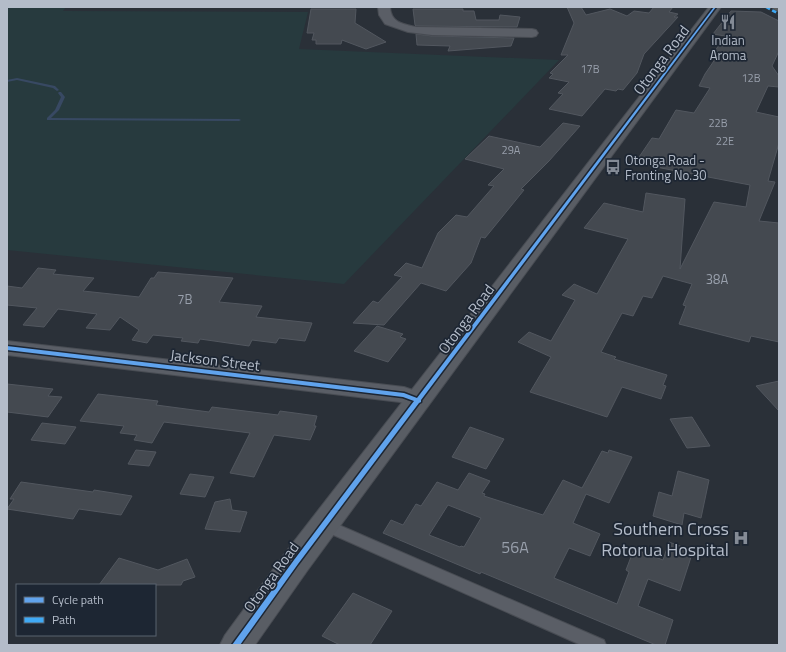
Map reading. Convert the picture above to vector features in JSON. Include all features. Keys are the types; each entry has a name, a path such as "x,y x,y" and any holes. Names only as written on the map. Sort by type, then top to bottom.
{"street":[{"path":"384,7 384,15 387,20 405,28 434,31 532,33"},
{"name":"Otonga Road","path":"236,645 296,562 325,526 715,7"},
{"name":"Jackson Street","path":"7,348 404,395 419,401"}],"lane":[{"path":"325,526 598,645"}],"green space":[{"path":"7,7 66,7 63,11 308,12 299,49 559,60 344,284 7,250"}],"building":[{"path":"567,7 581,7 586,15 610,9 627,16 634,11 649,13 654,7 673,7 669,12 678,14 674,17 678,17 644,54 637,73 623,90 618,89 616,91 605,89 582,116 549,109 563,94 558,93 569,82 549,78 553,74 550,73 568,55 561,55 574,23"},
{"path":"311,9 356,9 355,23 386,42 366,49 342,40 341,44 316,44 316,40 312,40 314,33 307,33"},
{"path":"413,9 463,9 463,11 474,11 476,20 499,20 500,15 520,17 517,27 416,26"},
{"path":"731,11 761,12 779,21 779,51 772,66 779,76 779,87 768,86 756,112 779,117 779,143 768,181 775,182 759,221 779,223 779,342 751,336 749,342 679,324 686,306 683,305 692,284 663,276 652,298 643,296 633,316 622,313 601,352 616,357 614,359 667,375 663,385 666,386 661,399 622,387 607,417 530,392 551,357 518,342 529,332 551,341 575,300 562,295 574,284 597,294 628,239 584,228 604,203 643,212 646,193 685,199 680,269 714,202 746,207 750,185 635,163 652,138 659,139 676,110 694,113 710,88 699,86 705,74 720,52 715,51 725,36 713,34"},
{"path":"416,34 432,36 514,38 511,46 448,51 450,46 417,45"},
{"path":"563,123 580,126 549,161 521,189 524,190 485,238 481,237 471,263 446,291 421,283 384,325 353,323 373,301 378,303 402,277 394,275 406,263 422,268 438,233 456,215 467,217 494,186 488,185 504,169 465,159 489,136 540,147"},
{"path":"38,268 56,270 53,274 94,278 83,291 139,297 151,278 154,278 158,272 233,278 219,302 262,306 256,317 312,323 305,341 279,338 276,343 252,340 249,346 200,339 198,343 181,341 183,338 153,335 147,343 132,340 139,330 120,317 110,330 86,328 97,314 58,309 44,327 23,325 37,308 7,305 7,286 22,288"},
{"path":"377,326 403,334 400,337 406,339 388,362 354,351"},
{"path":"779,381 779,411 756,386"},
{"path":"7,384 53,389 48,396 62,397 48,417 7,412"},
{"path":"98,394 158,401 156,405 209,412 212,407 278,415 280,411 317,416 314,426 316,426 310,440 274,435 254,477 230,473 250,433 164,422 152,443 134,440 137,435 120,433 124,426 80,421"},
{"path":"692,417 710,446 687,448 670,419"},
{"path":"42,423 76,427 65,444 31,440"},
{"path":"470,427 504,439 486,469 452,457"},
{"path":"136,450 156,452 149,466 128,464"},
{"path":"609,450 632,457 609,503 586,494 573,523 600,534 590,556 569,548 554,578 617,604 629,572 626,570 634,549 663,560 669,542 693,551 680,591 648,579 638,606 673,620 665,645 656,645 383,533 391,520 403,525 416,504 421,506 437,482 458,490 469,473 490,481 482,493 485,494 484,496 543,515 563,480 582,488 602,451 608,453","holes":["448,505 481,518 464,547 460,547 429,535"]},
{"path":"678,471 709,480 701,518 684,513 682,525 653,516 659,492 672,496"},
{"path":"190,474 214,477 205,497 180,494"},
{"path":"21,482 132,496 121,515 79,509 73,519 7,509 14,499 10,499"},
{"path":"230,499 232,510 247,512 240,532 205,529 215,502"},
{"path":"119,558 158,570 187,559 195,577 183,581 181,585 100,584"},
{"path":"353,593 392,611 370,645 340,645 322,636"}],"waterway":[{"path":"7,81 17,79 54,87 57,90"},
{"path":"60,93 63,97 57,110 48,119 239,120"}],"marked path":[{"path":"766,7 779,14"}],"cycle path":[{"path":"236,645 296,562 715,7"},
{"path":"7,348 404,395 419,401"}],"place":[{"name":"Indian Aroma","path":"728,22"},
{"name":"Otonga Road - Fronting No.30","path":"613,167"},
{"name":"Southern Cross Rotorua Hospital","path":"741,538"}]}
